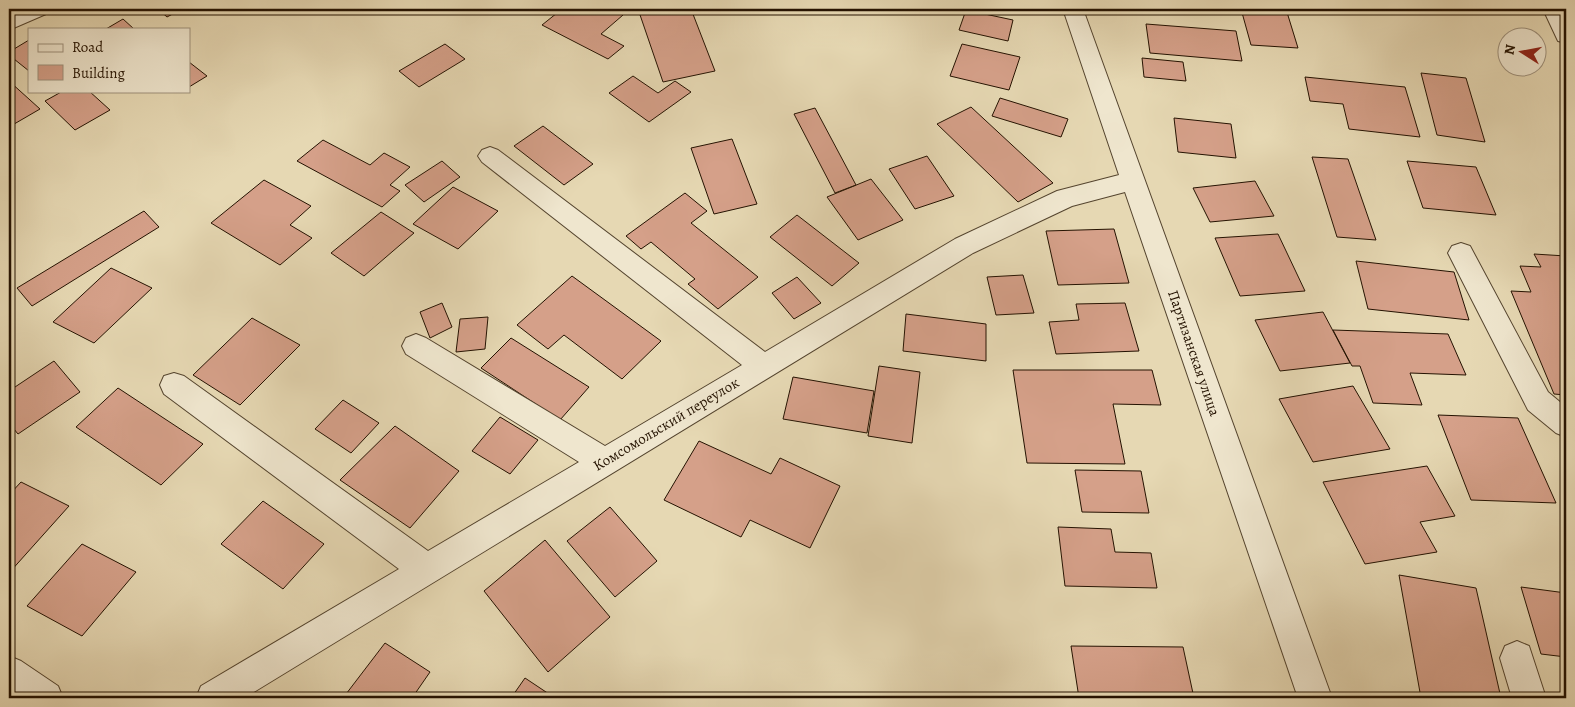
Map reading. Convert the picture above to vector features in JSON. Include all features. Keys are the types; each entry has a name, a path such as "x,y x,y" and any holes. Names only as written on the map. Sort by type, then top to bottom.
{"street":[{"path":"9,23 39,9"},
{"name":"Партизанская улица","path":"1073,9 1314,698"},
{"path":"1553,9 1566,36"},
{"path":"490,156 763,366"},
{"name":"Комсомольский переулок","path":"213,698 964,246 1066,198 1134,181"},
{"path":"1461,253 1538,401 1566,424"},
{"path":"416,346 605,462"},
{"path":"174,385 427,570"},
{"path":"1517,658 1529,698"},
{"path":"9,672 46,698"}],"building":[{"path":"158,9 182,9 167,17"},
{"path":"562,9 609,9 623,15 601,34 624,46 608,59 542,25"},
{"path":"638,9 691,9 715,71 663,82"},
{"path":"1241,9 1286,9 1298,48 1251,45"},
{"path":"966,10 1013,20 1008,41 959,30"},
{"path":"123,19 133,28 108,28"},
{"path":"1146,24 1236,31 1242,61 1150,53"},
{"path":"28,41 28,70 9,55 9,52"},
{"path":"445,44 465,59 419,87 399,71"},
{"path":"962,44 1020,57 1009,90 950,76"},
{"path":"1142,58 1183,62 1186,81 1144,77"},
{"path":"190,63 207,76 190,86"},
{"path":"1421,73 1466,78 1485,142 1437,135"},
{"path":"633,76 658,93 675,81 691,92 649,122 609,93"},
{"path":"1305,77 1405,87 1420,137 1349,129 1343,104 1310,101"},
{"path":"9,81 40,109 9,127"},
{"path":"61,92 90,92 110,110 75,130 45,101"},
{"path":"1000,98 1068,119 1061,137 992,116"},
{"path":"971,107 1053,183 1018,202 937,124"},
{"path":"815,108 856,185 835,193 794,114"},
{"path":"1174,118 1231,124 1236,158 1178,152"},
{"path":"543,126 593,164 564,185 514,146"},
{"path":"732,139 757,204 714,214 691,148"},
{"path":"323,140 370,165 384,153 410,167 390,185 400,191 382,207 297,161"},
{"path":"927,156 954,196 915,209 889,169"},
{"path":"1312,157 1348,159 1376,240 1337,237"},
{"path":"442,161 460,177 424,202 405,185"},
{"path":"1407,161 1476,167 1496,215 1423,208"},
{"path":"871,179 903,220 858,240 827,197"},
{"path":"264,180 311,206 290,225 312,238 280,265 211,223"},
{"path":"1255,181 1274,216 1210,222 1193,188"},
{"path":"453,187 498,211 458,249 413,224"},
{"path":"685,193 707,211 691,223 758,277 718,309 688,284 695,279 651,242 641,249 626,236"},
{"path":"144,211 159,227 32,306 17,288"},
{"path":"381,212 414,233 364,276 331,253"},
{"path":"797,215 859,263 832,286 770,237"},
{"path":"1114,229 1129,283 1058,285 1046,231"},
{"path":"1278,234 1305,291 1240,296 1215,238"},
{"path":"1534,254 1566,256 1566,395 1554,394 1511,291 1531,292 1520,266 1541,267"},
{"path":"1356,261 1454,272 1469,320 1368,309"},
{"path":"111,268 152,288 94,343 53,322"},
{"path":"1023,275 1034,313 996,315 987,277"},
{"path":"572,276 661,341 622,379 564,335 548,349 517,325"},
{"path":"797,277 821,303 794,319 772,293"},
{"path":"442,303 452,327 430,338 420,312"},
{"path":"1125,303 1139,351 1056,354 1049,322 1079,320 1076,304"},
{"path":"1323,312 1350,363 1280,371 1255,320"},
{"path":"906,314 986,324 986,361 903,351"},
{"path":"488,317 485,349 456,352 460,319"},
{"path":"252,318 300,345 240,405 193,375"},
{"path":"1333,330 1448,334 1466,375 1410,373 1422,405 1373,403 1360,366 1352,366"},
{"path":"511,338 589,387 560,420 481,368"},
{"path":"54,361 80,392 18,434 9,423 9,391"},
{"path":"879,366 920,372 912,443 868,436"},
{"path":"1013,370 1152,370 1161,405 1113,404 1125,464 1027,463"},
{"path":"793,377 874,391 867,433 783,419"},
{"path":"1353,386 1390,449 1313,462 1279,399"},
{"path":"118,388 203,444 161,485 76,427"},
{"path":"343,400 379,423 351,453 315,429"},
{"path":"1438,415 1518,418 1556,503 1471,500"},
{"path":"500,417 538,440 510,474 472,451"},
{"path":"395,426 459,471 410,528 340,480"},
{"path":"699,441 771,474 780,458 840,486 810,548 750,520 741,537 664,500"},
{"path":"1427,466 1455,516 1420,522 1437,552 1365,564 1323,482"},
{"path":"1075,470 1141,471 1149,513 1082,512"},
{"path":"21,482 69,506 9,573 9,495"},
{"path":"263,501 324,544 283,589 221,544"},
{"path":"610,507 657,561 615,597 567,541"},
{"path":"1058,527 1111,529 1115,552 1151,553 1157,588 1065,586"},
{"path":"545,540 610,617 548,672 484,591"},
{"path":"82,544 136,572 82,636 27,606"},
{"path":"1399,575 1476,588 1501,698 1421,698"},
{"path":"1521,587 1566,593 1566,657 1541,654"},
{"path":"385,643 430,672 412,698 343,698"},
{"path":"1071,646 1183,647 1194,698 1079,698"},
{"path":"525,678 555,698 511,698"}]}
